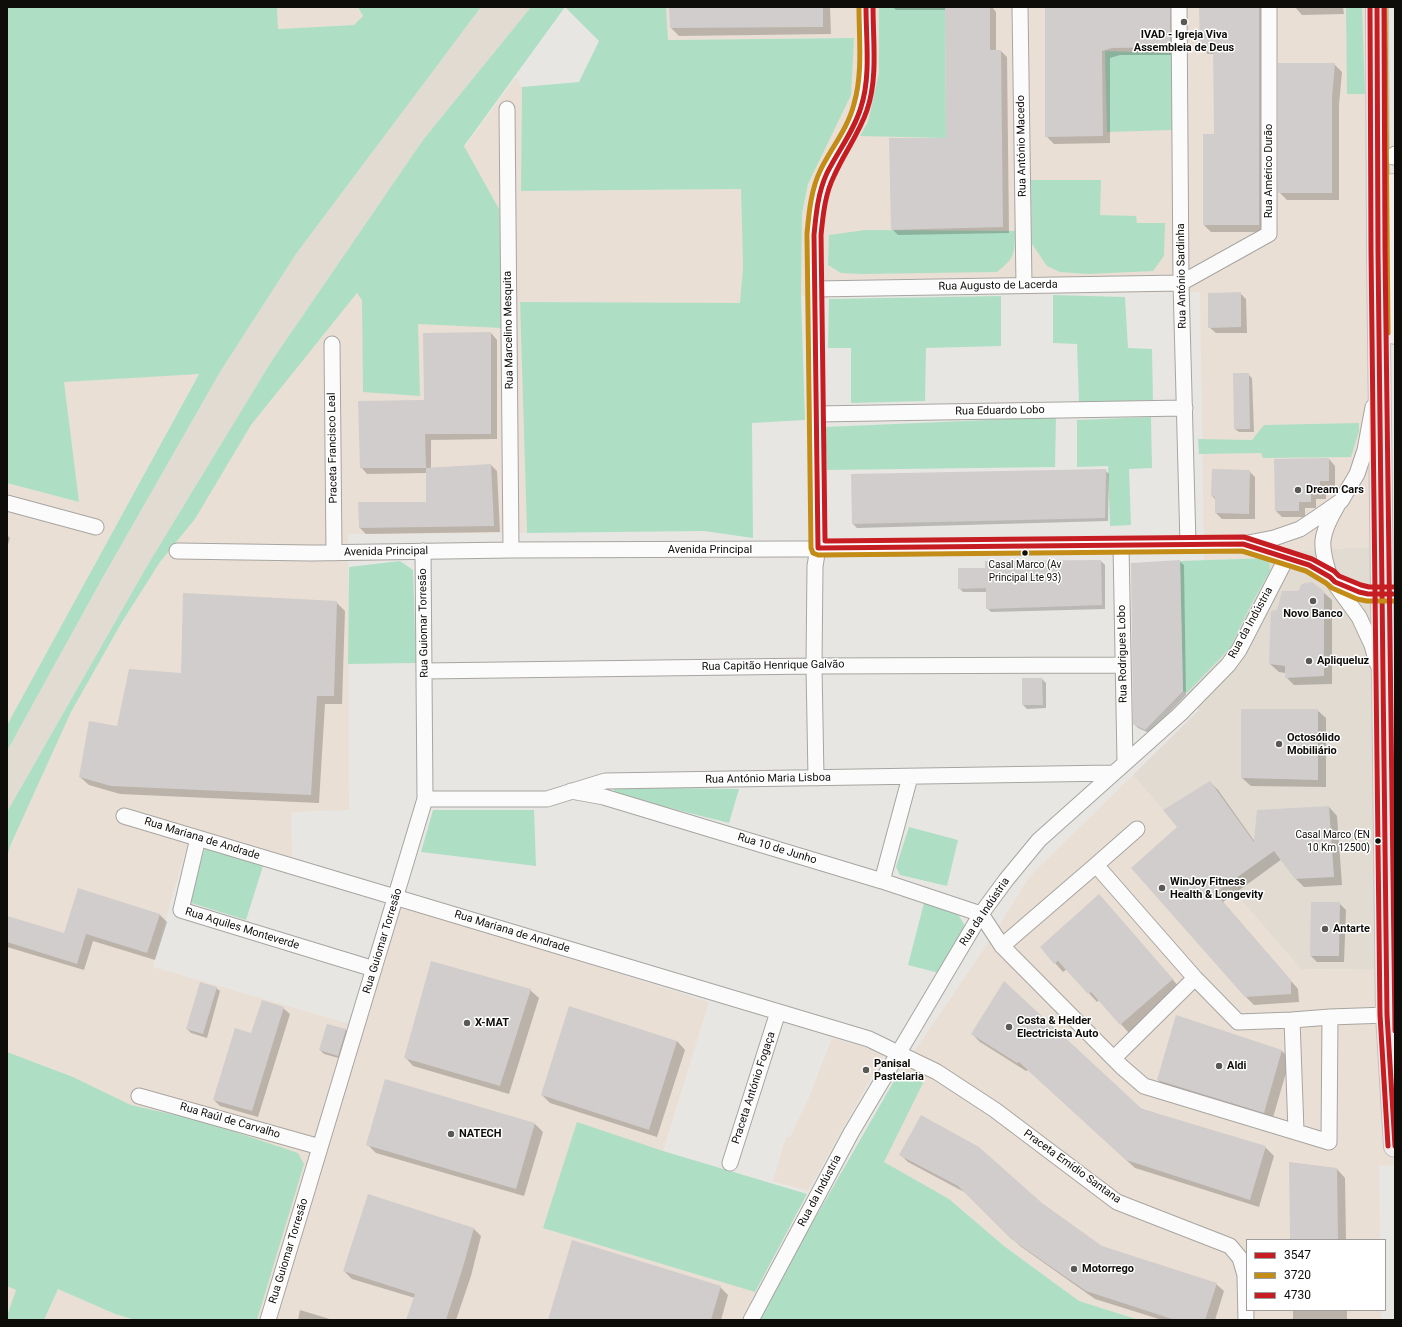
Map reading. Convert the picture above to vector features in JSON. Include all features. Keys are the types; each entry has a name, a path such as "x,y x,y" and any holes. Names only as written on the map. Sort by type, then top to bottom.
{"main road":[{"path":"1377,7 1380,368 1388,594 1383,682 1387,1015 1395,1146"},
{"path":"1392,7 1395,333"}],"street":[{"path":"816,778 814,666 815,566 818,548 814,235 817,204 826,176 856,121 863,97 867,66 866,7"},
{"name":"Rua António Macedo","path":"1020,7 1024,285"},
{"name":"Rua António Sardinha","path":"1179,7 1181,283 1188,544"},
{"name":"Rua Américo Durão","path":"1181,283 1269,234 1269,7"},
{"name":"Rua Marcelino Mesquita","path":"507,109 511,550"},
{"name":"Rua Augusto de Lacerda","path":"815,289 1181,283"},
{"name":"Praceta Francisco Leal","path":"332,344 334,553"},
{"name":"Avenida Principal","path":"1380,368 1365,450 1349,489 1329,519 1323,533 1324,558 1333,579 1363,624 1372,644 1383,682"},
{"name":"Rua Eduardo Lobo","path":"816,414 1185,408"},
{"name":"Avenida Principal","path":"177,551 334,553 511,550 775,550 818,548 1243,544 1274,538 1300,529 1341,501"},
{"path":"7,503 96,527"},
{"name":"Avenida Principal","path":"1243,544 1309,565 1359,592 1368,594 1388,594"},
{"name":"Rua Rodrigues Lobo","path":"1120,545 1125,762"},
{"name":"Rua Guiomar Torresão","path":"268,1320 425,799 423,551"},
{"name":"Rua da Indústria","path":"751,1320 851,1133 981,914 1006,880 1039,840 1180,714 1228,665 1239,650 1287,557"},
{"name":"Rua Capitão Henrique Galvão","path":"424,671 814,666 1122,665"},
{"name":"Rua António Maria Lisboa","path":"425,799 547,799 605,781 1113,773"},
{"path":"882,881 910,777"},
{"name":"Rua 10 de Junho","path":"571,791 604,797 882,881 981,914"},
{"name":"Rua Mariana de Andrade","path":"124,816 869,1039 898,1054"},
{"path":"1002,946 1137,829"},
{"name":"Rua Aquiles Monteverde","path":"198,838 180,910 374,969"},
{"path":"1096,865 1195,978 1238,1022 1387,1015"},
{"path":"981,914 1002,946 1122,1067 1144,1086 1329,1142 1330,1017"},
{"path":"1114,1058 1195,978"},
{"name":"Praceta António Fogaça","path":"730,1164 778,1012"},
{"path":"1292,1020 1296,1131"},
{"name":"Praceta Emídio Santana","path":"898,1054 937,1072 995,1110 1117,1202 1230,1246 1240,1258 1245,1275 1246,1320"},
{"name":"Rua Raúl de Carvalho","path":"139,1096 320,1147"}],"shaded area":[{"path":"277,7 358,7 363,16 354,25 278,29"},
{"path":"481,7 531,7 423,140 271,362 147,566 7,812 7,751 103,577 220,372 296,254"},
{"path":"666,7 1384,7 1388,546 1296,551 1269,558 1204,560 1200,292 801,296 802,214 808,184 854,38 668,40"},
{"path":"516,77 522,87 521,191 741,189 743,267 740,304 520,302 527,533 348,534 349,810 291,812 292,857 192,828 153,967 364,1028 400,905 709,1002 663,1151 807,1194 741,1320 257,1320 263,1298 205,1122 131,1105 73,1077 7,1052 7,857 11,844 71,712 122,622 160,562 195,519 251,425 357,293"},
{"path":"199,373 7,725 7,483 78,502 64,382"},
{"path":"1388,546 1393,970 1301,969 1133,775 1199,710 1187,693 1230,648 1252,603 1270,571 1269,558 1296,551"},
{"path":"1133,775 1301,969 1395,971 1395,1166 1379,1165 1380,1239 1246,1239 1246,1311 1381,1311 1381,1320 1139,1320 1079,1301 1004,1246 949,1199 856,1148 894,1081 984,949 1030,876"},
{"path":"832,1038 885,1053 808,1191 773,1181 786,1137 790,1137 808,1100"},
{"path":"7,1286 16,1289 7,1316"},
{"path":"58,1289 115,1314 135,1320 44,1320"}],"green space":[{"path":"7,7 277,7 278,29 354,25 363,16 358,7 481,7 296,254 220,372 103,577 7,751 7,725 199,374 64,382 79,502 7,483"},
{"path":"531,7 565,7 464,146 499,209 502,328 418,324 420,396 363,392 362,300 357,293 251,425 195,519 160,562 122,622 71,712 11,844 7,857 7,812 147,566 271,362 423,140"},
{"path":"565,7 666,7 668,40 854,38 851,95 808,184 802,214 801,296 805,420 752,423 753,538 704,531 527,533 520,302 740,303 743,267 741,189 521,191 522,87 579,82 599,41"},
{"path":"945,7 946,138 860,136 868,122 879,73 879,8"},
{"path":"1346,7 1362,7 1365,94 1347,94"},
{"path":"1105,51 1171,53 1172,130 1107,132"},
{"path":"1031,180 1101,180 1100,215 1136,216 1137,223 1165,223 1164,256 1153,271 1088,274 1060,272 1047,266 1032,244"},
{"path":"865,230 1015,231 1014,250 1008,262 997,272 861,274 841,273 828,265 829,235"},
{"path":"1053,295 1125,297 1128,348 1152,349 1153,400 1079,403 1077,344 1053,343"},
{"path":"1001,296 1001,346 926,348 925,401 851,403 851,348 828,348 829,299"},
{"path":"1056,417 1055,467 827,470 825,427"},
{"path":"1151,417 1152,468 1129,469 1131,525 1110,526 1108,466 1077,467 1077,420"},
{"path":"1359,423 1359,431 1351,457 1263,458 1261,453 1199,454 1198,439 1252,440 1264,425"},
{"path":"1269,558 1270,571 1252,603 1230,648 1187,693 1183,691 1180,561"},
{"path":"400,561 413,570 416,663 348,664 349,567"},
{"path":"614,787 739,789 729,823 614,794"},
{"path":"433,810 534,810 536,866 421,852"},
{"path":"909,827 958,840 947,886 900,875 896,867"},
{"path":"205,848 263,866 246,920 188,902"},
{"path":"925,899 955,909 965,926 939,973 908,965"},
{"path":"7,1052 73,1077 131,1105 205,1122 298,1153 304,1164 257,1320 135,1320 115,1314 58,1289 44,1320 7,1320 16,1290 7,1286"},
{"path":"912,1074 923,1083 884,1162 949,1199 1004,1246 1079,1301 1139,1320 759,1320 802,1241 894,1081"},
{"path":"577,1122 663,1151 807,1194 755,1292 543,1228"}],"building":[{"path":"669,7 823,7 823,27 670,28"},
{"path":"945,7 990,7 990,50 1001,50 1003,227 891,230 889,138 946,138"},
{"path":"1045,7 1170,7 1170,47 1112,48 1102,51 1103,136 1045,137"},
{"path":"1199,7 1259,7 1259,225 1203,225 1203,134 1214,134 1213,46 1200,47"},
{"path":"1278,63 1335,63 1332,97 1332,193 1278,193"},
{"path":"1241,292 1241,327 1208,328 1208,293"},
{"path":"491,332 491,434 425,434 426,468 360,468 358,401 424,400 423,333"},
{"path":"1233,373 1249,373 1250,429 1234,429"},
{"path":"1329,458 1329,481 1320,481 1320,493 1311,494 1311,502 1299,502 1299,511 1275,511 1274,459"},
{"path":"491,464 494,526 359,528 358,502 426,502 426,468"},
{"path":"1106,469 1105,518 852,524 851,474"},
{"path":"1212,469 1250,470 1249,514 1215,513 1215,497 1211,496"},
{"path":"1101,560 1102,605 986,609 986,588 958,589 958,568 985,568 985,561"},
{"path":"1180,560 1183,691 1145,730 1133,724 1131,563"},
{"path":"1312,582 1324,591 1324,676 1285,678 1285,666 1269,664 1271,611 1277,610 1282,591 1298,591 1302,584"},
{"path":"183,593 337,601 334,696 317,696 311,795 111,786 79,777 89,721 117,726 129,669 181,673"},
{"path":"1022,678 1042,678 1043,705 1022,705"},
{"name":"Octosólido Mobiliário","path":"1241,709 1318,709 1318,780 1241,778"},
{"path":"1210,781 1254,842 1257,810 1329,806 1334,877 1295,879 1274,851 1215,893 1291,980 1291,994 1245,997 1131,868 1177,827 1163,810"},
{"path":"78,888 160,914 147,953 86,934 77,964 7,942 7,916 64,933"},
{"path":"1099,894 1173,979 1120,1025 1091,992 1088,994 1058,961 1054,964 1040,947"},
{"name":"Antarte","path":"1311,902 1340,902 1339,956 1310,956"},
{"name":"X-MAT","path":"431,961 531,989 500,1086 404,1058"},
{"path":"1004,981 1142,1109 1266,1146 1250,1200 1126,1160 1019,1062 1017,1063 971,1034"},
{"path":"200,982 217,987 203,1034 186,1029"},
{"path":"262,1000 284,1007 252,1111 213,1100 235,1028 251,1033"},
{"path":"569,1006 677,1041 649,1130 541,1095"},
{"name":"Aldi","path":"1176,1015 1282,1050 1264,1113 1157,1080"},
{"path":"327,1024 346,1029 338,1056 319,1050"},
{"name":"NATECH","path":"385,1079 535,1123 516,1189 366,1145"},
{"path":"921,1115 979,1147 1042,1203 1102,1246 1217,1283 1205,1320 1175,1320 1086,1291 1011,1239 958,1186 899,1155"},
{"path":"1289,1162 1337,1168 1338,1239 1290,1239"},
{"path":"368,1194 474,1228 446,1320 406,1320 415,1294 343,1271"},
{"path":"572,1240 721,1286 711,1320 548,1320"}],"transit line":[{"name":"3720","path":"859,7 860,68 857,92 848,121 825,161 815,184 811,201 807,234 811,548 813,553 818,555 1242,551 1306,571 1332,588 1357,599 1367,601 1395,601"},
{"name":"3547","path":"866,7 867,70 864,95 858,116 846,141 831,165 821,188 814,235 818,548 1243,544 1309,565 1330,577 1335,582 1359,592 1368,594 1395,594"},
{"path":"873,7 873,85 864,119 828,190 821,235 825,541 1244,537 1312,559 1334,571 1339,576 1361,585 1369,587 1395,587"},
{"path":"1370,7 1371,251 1380,1015 1388,1146"},
{"name":"3547","path":"1377,7 1378,251 1387,1015 1395,1146"},
{"name":"4730","path":"1384,7 1385,251 1395,1031"},
{"name":"3720","path":"1385,7 1388,333"}],"place":[{"name":"IVAD - Igreja Viva Assembleia de Deus","path":"1184,22"},
{"name":"Dream Cars","path":"1298,490"},
{"name":"Casal Marco (Av Principal Lte 93)","path":"1025,553"},
{"name":"Novo Banco","path":"1313,601"},
{"name":"Apliqueluz","path":"1309,661"},
{"name":"Octosólido Mobiliário","path":"1279,744"},
{"name":"Casal Marco (EN 10 Km 12500)","path":"1378,841"},
{"name":"WinJoy Fitness Health & Longevity","path":"1162,888"},
{"name":"Antarte","path":"1325,929"},
{"name":"X-MAT","path":"467,1023"},
{"name":"Costa & Helder Electricista Auto","path":"1009,1027"},
{"name":"Aldi","path":"1219,1066"},
{"name":"Panisal Pastelaria","path":"866,1070"},
{"name":"NATECH","path":"451,1134"},
{"name":"Motorrego","path":"1074,1269"}]}
